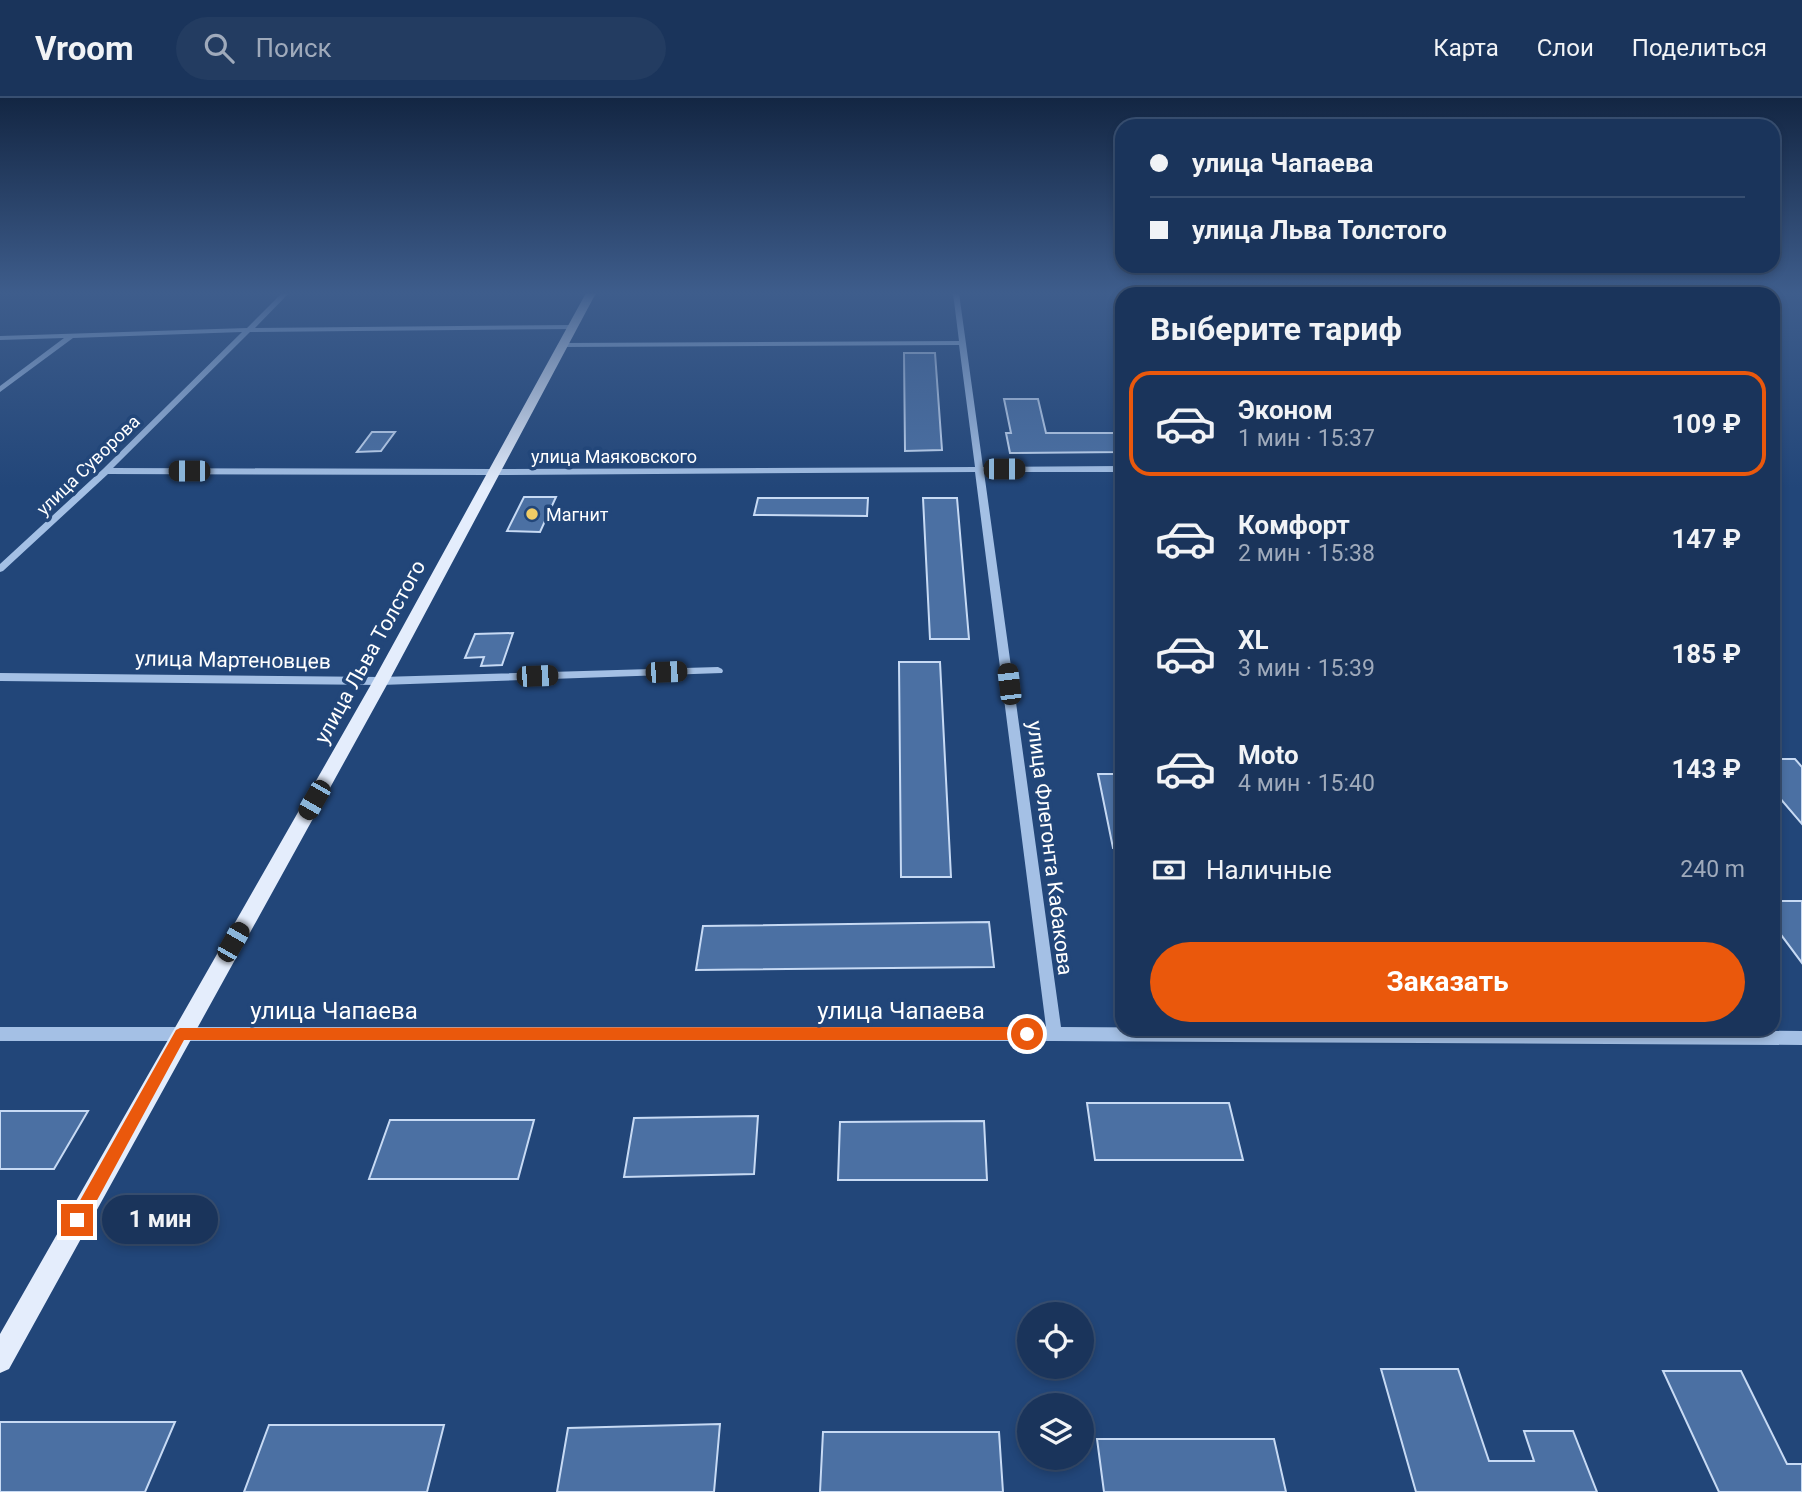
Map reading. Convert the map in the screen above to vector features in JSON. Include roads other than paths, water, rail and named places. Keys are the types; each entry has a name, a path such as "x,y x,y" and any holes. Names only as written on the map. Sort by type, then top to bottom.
{"main road":[{"name":"улица Льва Толстого","path":"0,1360 180,1034 381,681 555,358"}],"street":[{"path":"0,390 42,358"},
{"name":"улица Суворова","path":"0,569 106,471 220,358"},
{"name":"улица Флегонта Кабакова","path":"965,358 1054,1034"},
{"name":"улица Маяковского","path":"106,471 1115,469"},
{"name":"улица Мартеновцев","path":"0,677 381,681 718,671"},
{"name":"улица Чапаева","path":"0,1034 1115,1034"},
{"name":"улица Чапаева","path":"1428,1036 1802,1038"}],"place":[{"name":"Магнит","path":"532,514"}]}
